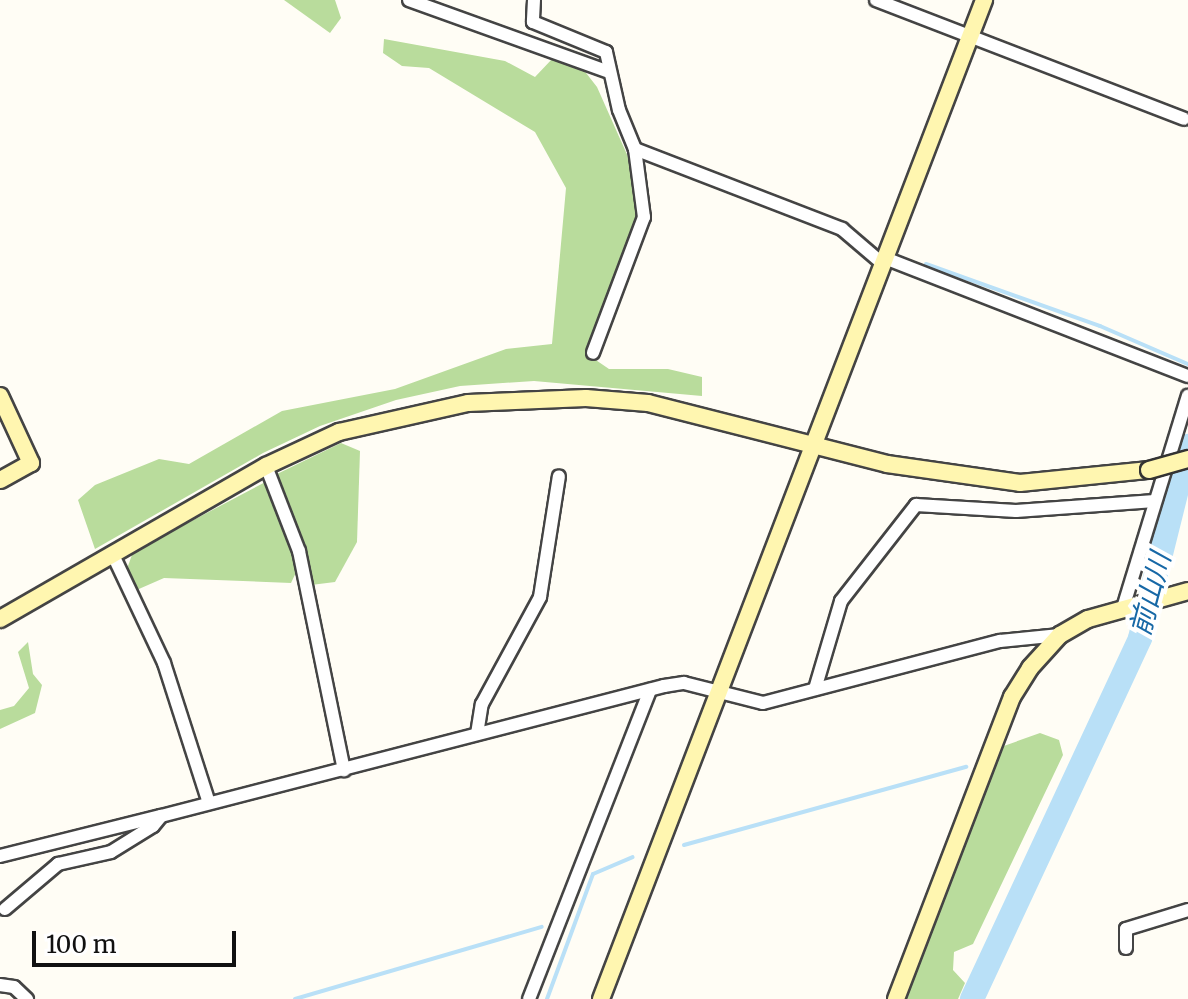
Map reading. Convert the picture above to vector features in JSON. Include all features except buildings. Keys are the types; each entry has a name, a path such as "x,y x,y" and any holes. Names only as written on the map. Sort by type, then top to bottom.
{"street":[{"path":"409,0 609,72"},
{"path":"534,0 533,22 604,50 635,149 644,217 593,353"},
{"path":"876,0 1184,119"},
{"path":"601,999 984,0"},
{"path":"635,149 842,229 884,261 1188,376"},
{"path":"0,396 31,463 0,480"},
{"path":"1128,607 1155,501 1188,396"},
{"path":"0,619 266,466 339,432 409,413 524,399 648,403 887,464 1020,483 1149,470 1188,459"},
{"path":"266,466 299,551 344,770"},
{"path":"477,734 482,704 540,597 559,476"},
{"path":"815,689 841,601 916,505 1016,511 1155,501"},
{"path":"113,555 164,663 209,803"},
{"path":"0,856 650,690 684,683 763,703 1000,641 1060,635 1128,607 1188,591"},
{"path":"896,999 1012,697 1060,635"},
{"path":"529,999 650,690"},
{"path":"5,909 58,864 111,852 153,826 161,816"},
{"path":"1126,948 1126,929 1188,910"},
{"path":"0,985 14,987 27,999"}],"green space":[{"path":"284,0 335,0 341,18 330,33"},
{"path":"384,39 505,61 535,77 553,58 583,69 597,87 633,168 641,214 587,354 609,369 668,369 702,377 702,396 534,381 460,386 396,400 320,426 263,453 95,549 78,500 95,485 159,459 189,464 282,411 395,389 506,349 552,344 566,188 535,132 429,68 402,66 383,53"},
{"path":"341,443 360,451 357,542 335,582 311,585 277,474"},
{"path":"271,479 299,566 291,583 164,578 132,592 128,566 133,552"},
{"path":"28,642 33,674 42,685 35,713 0,729 0,710 14,706 29,688 18,652"},
{"path":"1040,733 1059,740 1063,755 973,944 954,952 953,970 965,983 958,999 904,999 1001,747"}],"waterway":[{"path":"926,264 1100,326 1188,364"},
{"name":"前山川","path":"972,999 1140,638 1188,446"},
{"name":"前山川","path":"1087,739 1098,737"},
{"name":"前山川","path":"684,845 966,767"},
{"name":"前山川","path":"547,999 593,874 633,857"},
{"path":"295,999 542,927"}]}
